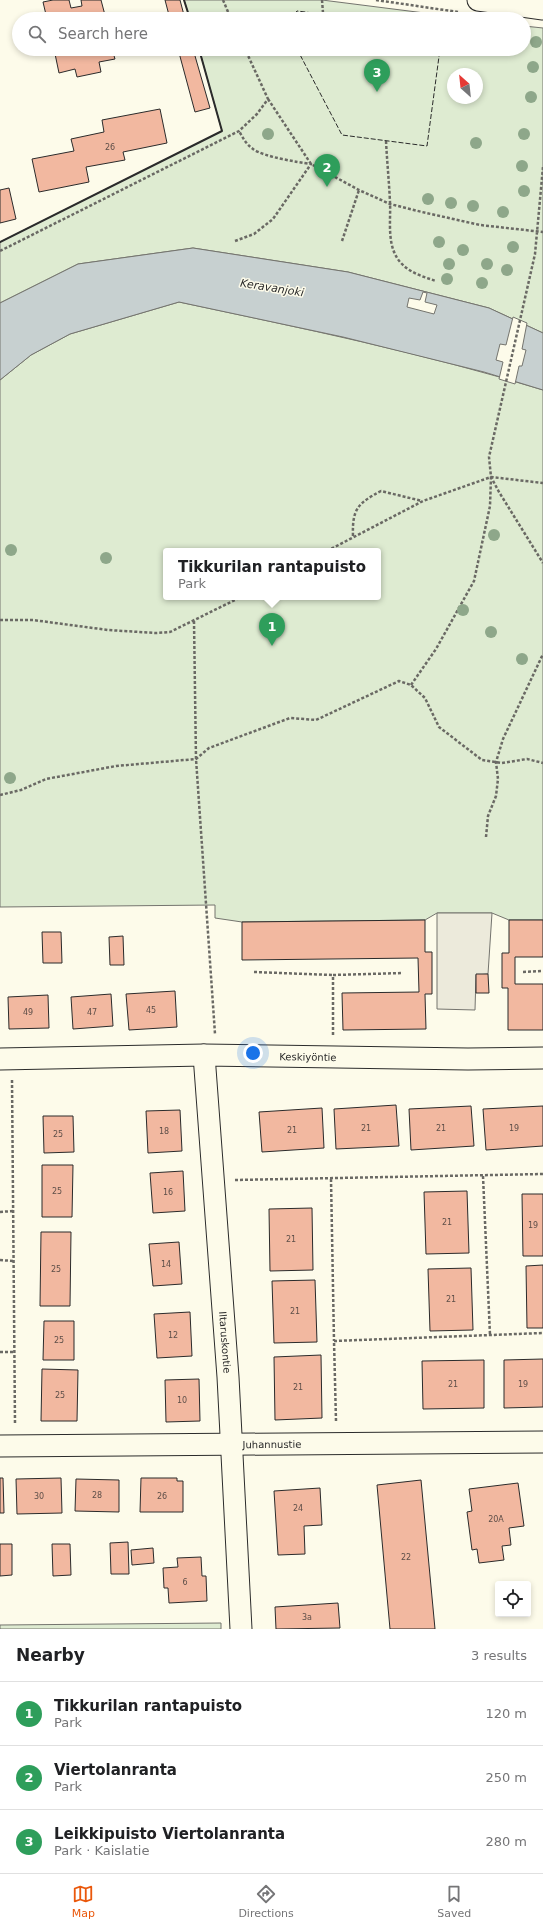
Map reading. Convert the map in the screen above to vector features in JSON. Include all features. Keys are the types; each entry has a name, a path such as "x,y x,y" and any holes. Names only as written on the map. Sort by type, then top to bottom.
{"street":[{"path":"478,0 543,9"},
{"name":"Keskiyöntie","path":"6,1059 204,1055 334,1058 543,1058"},
{"name":"Iltaruskontie","path":"204,1055 231,1443 241,1629"},
{"name":"Juhannustie","path":"8,1446 231,1443 543,1442"}],"path":[{"path":"223,0 228,12"},
{"path":"322,0 323,12"},
{"path":"376,0 461,12"},
{"path":"248,56 268,99 311,164"},
{"path":"0,251 239,131 257,114 268,99"},
{"path":"239,131 244,142 254,150 291,162 311,164 358,190 390,204 480,225 543,232"},
{"path":"386,141 391,239 395,252 401,263 417,275 436,281"},
{"path":"235,241 254,234 273,219 311,164"},
{"path":"411,685 436,649 474,581 490,506 491,477 489,457 535,254 543,167"},
{"path":"342,241 358,190"},
{"path":"491,477 543,563"},
{"path":"332,548 423,501 491,477 543,483"},
{"path":"353,536 352,525 356,512 362,501 381,491 423,501"},
{"path":"0,620 34,620 108,630 156,633 170,632 235,600"},
{"path":"194,621 196,759 215,1017"},
{"path":"486,837 488,816 496,796 498,779 496,762 503,739 543,654"},
{"path":"0,795 21,790 46,780 116,766 196,759 209,748 290,718 316,720 399,681 411,685 425,698 439,727 482,760 496,762 527,759 543,763"},
{"path":"523,972 543,971"},
{"path":"254,972 333,975 403,973"},
{"path":"333,975 334,1058"},
{"path":"6,1059 13,1211 13,1352 8,1446"},
{"path":"231,1180 543,1174"},
{"path":"482,1176 490,1335"},
{"path":"331,1179 336,1422"},
{"path":"0,1212 13,1211"},
{"path":"0,1260 13,1261"},
{"path":"334,1341 543,1333"},
{"path":"0,1352 13,1352"}],"green space":[{"path":"184,0 322,0 417,12 188,12"},
{"path":"531,27 543,28 543,333 489,308 348,272 193,248 78,264 0,303 0,242 222,131 201,56 531,56"},
{"path":"179,302 408,353 453,364 543,390 543,920 509,920 492,913 437,913 425,920 242,922 215,918 215,905 0,907 0,380 31,355 70,334"},
{"path":"221,1623 221,1629 0,1629 0,1625"}],"shaded area":[{"path":"437,913 492,913 488,974 476,975 475,1010 437,1009"}],"water":[{"name":"Keravanjoki","path":"193,248 348,272 489,308 543,333 543,390 484,372 343,337 179,302 70,334 31,355 0,380 0,303 78,264"}],"pier":[{"path":"423,292 427,293 425,302 437,305 434,314 407,307 409,298 420,300"},
{"path":"513,317 527,323 522,349 526,350 522,366 519,366 515,384 499,379 503,362 496,360 500,344 506,345"}],"building":[{"path":"53,0 69,0 71,8 82,6 81,0 101,0 104,12 45,12 43,2"},
{"path":"165,0 180,0 183,12 168,12"},
{"path":"55,56 114,56 115,59 99,62 101,72 77,77 75,69 59,73"},
{"path":"180,56 195,56 210,108 195,112"},
{"path":"160,109 167,143 123,152 125,160 86,167 89,182 39,192 32,159 74,151 71,139 104,132 102,120"},
{"path":"9,188 16,219 0,223 0,190"},
{"path":"425,920 425,952 432,952 432,994 425,994 426,1029 343,1030 342,993 419,992 418,958 242,960 242,922"},
{"path":"509,920 543,920 543,957 515,957 515,984 543,984 543,1030 508,1030 508,988 502,988 502,953 509,953"},
{"path":"42,932 61,932 62,963 43,963"},
{"path":"123,936 124,965 110,965 109,937"},
{"path":"476,974 488,974 489,993 476,993"},
{"path":"175,991 177,1027 129,1030 126,994"},
{"path":"111,994 113,1026 73,1029 71,997"},
{"path":"48,995 49,1028 9,1029 8,997"},
{"path":"396,1105 399,1146 336,1149 334,1109"},
{"path":"471,1106 474,1146 411,1150 409,1109"},
{"path":"543,1106 543,1146 486,1150 483,1109"},
{"path":"322,1108 324,1148 262,1152 259,1112"},
{"path":"180,1110 182,1151 148,1153 146,1111"},
{"path":"43,1116 73,1116 74,1152 44,1153"},
{"path":"42,1165 73,1165 72,1217 42,1217"},
{"path":"183,1171 185,1211 153,1213 150,1173"},
{"path":"467,1191 469,1253 426,1254 424,1192"},
{"path":"522,1194 543,1194 543,1256 523,1256"},
{"path":"312,1208 313,1270 270,1271 269,1209"},
{"path":"41,1232 71,1232 70,1306 40,1306"},
{"path":"179,1242 182,1284 153,1286 149,1244"},
{"path":"543,1265 543,1328 527,1328 526,1266"},
{"path":"471,1268 473,1330 430,1331 428,1269"},
{"path":"315,1280 317,1342 274,1343 272,1281"},
{"path":"190,1312 192,1356 157,1358 154,1314"},
{"path":"44,1321 74,1321 74,1360 43,1360"},
{"path":"321,1355 322,1418 275,1420 274,1357"},
{"path":"543,1359 543,1407 504,1408 504,1360"},
{"path":"484,1360 484,1408 423,1409 422,1361"},
{"path":"42,1369 78,1370 77,1421 41,1421"},
{"path":"199,1379 200,1421 166,1422 165,1380"},
{"path":"0,1478 3,1478 4,1513 0,1513"},
{"path":"61,1478 62,1513 17,1514 16,1479"},
{"path":"141,1478 177,1478 177,1481 183,1481 183,1512 140,1512"},
{"path":"76,1479 119,1480 119,1512 75,1511"},
{"path":"421,1480 435,1629 390,1629 377,1485"},
{"path":"518,1483 524,1526 509,1528 511,1545 502,1546 504,1560 479,1563 477,1549 472,1550 467,1512 472,1511 469,1489"},
{"path":"320,1488 322,1525 304,1526 305,1554 278,1555 274,1491"},
{"path":"128,1542 129,1574 111,1574 110,1543"},
{"path":"0,1544 12,1544 12,1575 0,1576"},
{"path":"52,1544 70,1544 71,1575 53,1576"},
{"path":"153,1548 154,1563 132,1565 131,1550"},
{"path":"201,1557 202,1576 206,1576 207,1601 169,1603 168,1588 164,1588 163,1568 178,1567 177,1558"},
{"path":"338,1603 340,1628 276,1629 275,1607"}],"fence":[{"path":"296,12 305,12"},
{"path":"301,56 342,135 427,146 439,56"}],"wall":[{"path":"184,0 188,12"},
{"path":"0,242 222,131 201,56"}],"place":[{"name":"Leikkipuisto Viertolanranta","path":"377,92"},
{"name":"Viertolanranta","path":"327,187"},
{"name":"Tikkurilan rantapuisto","path":"272,646"}]}
